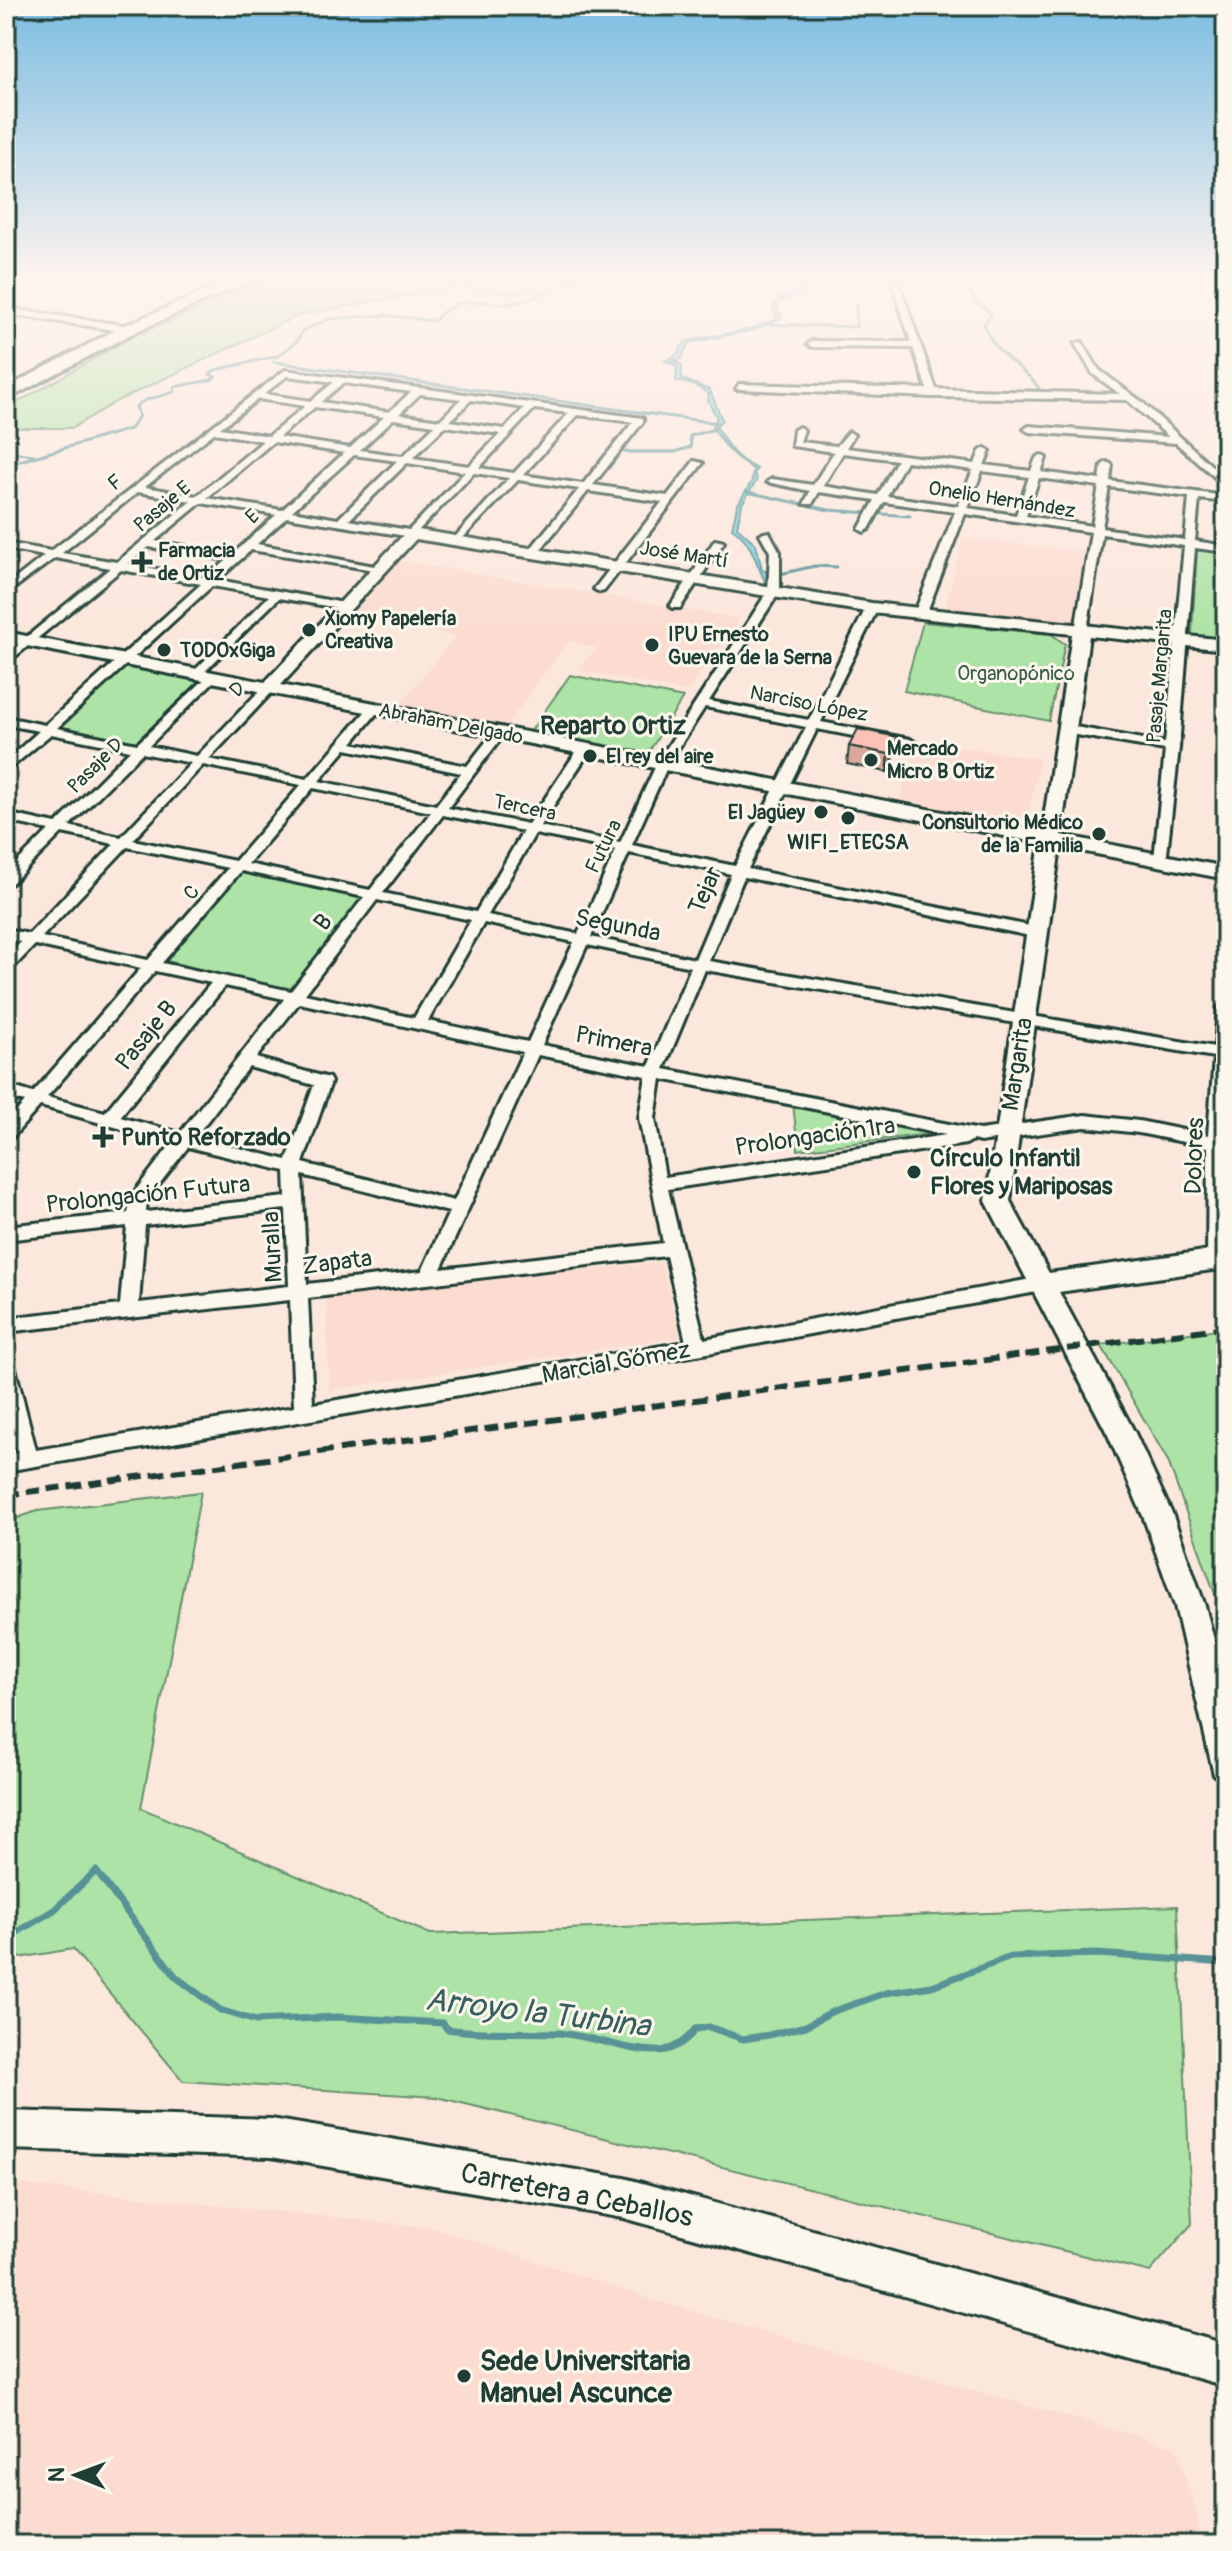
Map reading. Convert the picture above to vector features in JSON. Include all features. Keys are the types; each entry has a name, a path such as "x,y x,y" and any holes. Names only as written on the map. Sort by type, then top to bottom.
{"street":[{"name":"Pasaje E","path":"6,660 324,395"},
{"name":"E","path":"8,765 414,395"},
{"path":"455,395 640,420 533,552"},
{"path":"1000,395 1126,397"},
{"path":"1124,395 1182,441 1226,484"},
{"path":"256,396 507,432"},
{"name":"F","path":"6,591 256,396"},
{"path":"341,522 469,397"},
{"name":"D","path":"6,967 532,405"},
{"path":"458,540 575,412"},
{"path":"1029,429 1182,441"},
{"path":"212,430 670,500"},
{"path":"799,430 795,444 1104,486 1226,499"},
{"path":"808,502 849,435"},
{"path":"920,614 985,451"},
{"path":"864,529 903,458"},
{"path":"1020,519 1041,458"},
{"path":"600,589 698,463"},
{"name":"Margarita","path":"1107,465 1064,729 998,1201 1121,1433 1158,1516 1190,1606 1219,1718 1226,1764"},
{"name":"Onelio Hernández","path":"772,482 1226,549"},
{"name":"José Martí","path":"136,489 872,608 1226,645"},
{"name":"Pasaje Margarita","path":"1161,860 1194,496"},
{"path":"765,534 775,552 774,591"},
{"path":"676,606 719,542"},
{"path":"146,543 237,558"},
{"path":"6,546 344,606"},
{"path":"249,546 380,568"},
{"name":"Futura","path":"429,1275 530,1048 663,763 774,591"},
{"name":"Pasaje D","path":"6,881 140,748 277,594"},
{"name":"Tejar","path":"697,1348 658,1184 647,1118 654,1073 739,872 872,608"},
{"name":"Abraham Delgado","path":"6,637 1226,873"},
{"name":"Narciso López","path":"701,703 910,743"},
{"name":"C","path":"6,1134 375,708"},
{"name":"Tercera","path":"6,721 1035,932"},
{"path":"1064,729 1173,748"},
{"name":"B","path":"134,1220 138,1199 500,732"},
{"path":"343,745 470,771"},
{"path":"418,1024 531,829 585,749"},
{"name":"Segunda","path":"6,817 479,920 698,964 1224,1054"},
{"name":"Primera","path":"6,934 530,1048 980,1136 1085,1121 1139,1127 1216,1143"},
{"name":"Pasaje B","path":"108,1120 221,981"},
{"name":"Dolores","path":"1221,1258 1216,1143 1226,1008"},
{"name":"Muralla","path":"246,1061 323,1082 293,1167 304,1415"},
{"path":"6,1091 184,1140 458,1208"},
{"name":"Prolongación1ra","path":"658,1184 980,1136"},
{"name":"Prolongación Futura","path":"6,1233 294,1202"},
{"path":"129,1310 134,1220"},
{"name":"Zapata","path":"6,1325 673,1249"},
{"name":"Marcial Gómez","path":"6,1463 697,1348 1042,1284 1221,1258"},
{"path":"6,1368 29,1461"},
{"name":"Carretera a Ceballos","path":"6,2130 271,2138 624,2198 1226,2365"}],"shaded area":[{"path":"963,537 1085,552 1074,626 944,613"},
{"path":"394,560 740,619 686,692 578,670 597,648 568,641 506,726 399,706 456,636 343,615"},
{"path":"919,740 1040,759 1026,824 899,802"},
{"path":"661,1262 681,1337 329,1390 326,1297"},
{"name":"Sede Universitaria Manuel Ascunce","path":"6,2183 435,2228 666,2304 1176,2447 1198,2516 1198,2545 6,2545"}],"green space":[{"path":"30,395 130,395 72,428 6,428 6,409"},
{"path":"1197,550 1226,553 1226,642 1196,638 1192,633"},
{"name":"Organopónico","path":"923,622 1051,634 1065,644 1049,721 904,691"},
{"path":"127,665 201,679 137,742 61,727"},
{"path":"570,675 683,698 647,755 530,732"},
{"path":"241,871 363,899 291,992 163,960"},
{"path":"793,1103 937,1133 798,1150"},
{"path":"1226,1328 1226,1646 1217,1600 1168,1461 1101,1345"},
{"path":"201,1492 141,1808 430,1934 1177,1906 1192,2224 1150,2272 437,2097 183,2081 73,1949 6,1960 6,1522 37,1511"}],"water":[{"path":"709,395 712,395 722,420 716,426 728,445 737,456 757,469 754,473 757,480 742,504 737,527 756,544 762,569 769,574 766,583 749,547 732,528 737,506 752,481 753,469 730,451 712,427 717,418 708,401"}],"building":[{"path":"858,729 898,737 889,754 849,746"}],"waterway":[{"path":"6,465 130,429 139,416 136,406 165,395"},
{"path":"514,395 717,423"},
{"path":"624,452 675,452 691,447 690,436 715,429"},
{"path":"6,444 18,453 34,455"},
{"path":"747,492 829,510 910,516"},
{"path":"780,574 815,566 837,567"},
{"name":"Arroyo la Turbina","path":"6,1939 54,1910 96,1871 176,1977 220,2010 256,2021 337,2017 443,2023 447,2029 475,2032 557,2033 647,2051 670,2049 695,2029 709,2027 743,2039 806,2026 831,2012 886,1993 932,1986 1011,1957 1097,1954 1226,1963"}],"railway":[{"path":"6,1495 1226,1327"}],"place":[{"name":"Farmacia de Ortiz","path":"142,562"},
{"name":"Xiomy Papelería Creativa","path":"309,630"},
{"name":"IPU Ernesto Guevara de la Serna","path":"652,645"},
{"name":"TODOxGiga","path":"164,650"},
{"name":"El rey del aire","path":"590,756"},
{"name":"Mercado Micro B Ortiz","path":"871,760"},
{"name":"El Jagüey","path":"821,812"},
{"name":"WIFI_ETECSA","path":"848,818"},
{"name":"Consultorio Médico de la Familia","path":"1099,834"},
{"name":"Punto Reforzado","path":"103,1137"},
{"name":"Círculo Infantil Flores y Mariposas","path":"914,1172"},
{"name":"Sede Universitaria Manuel Ascunce","path":"464,2376"}],"district":[{"name":"Reparto Ortiz","path":"613,725"}]}
